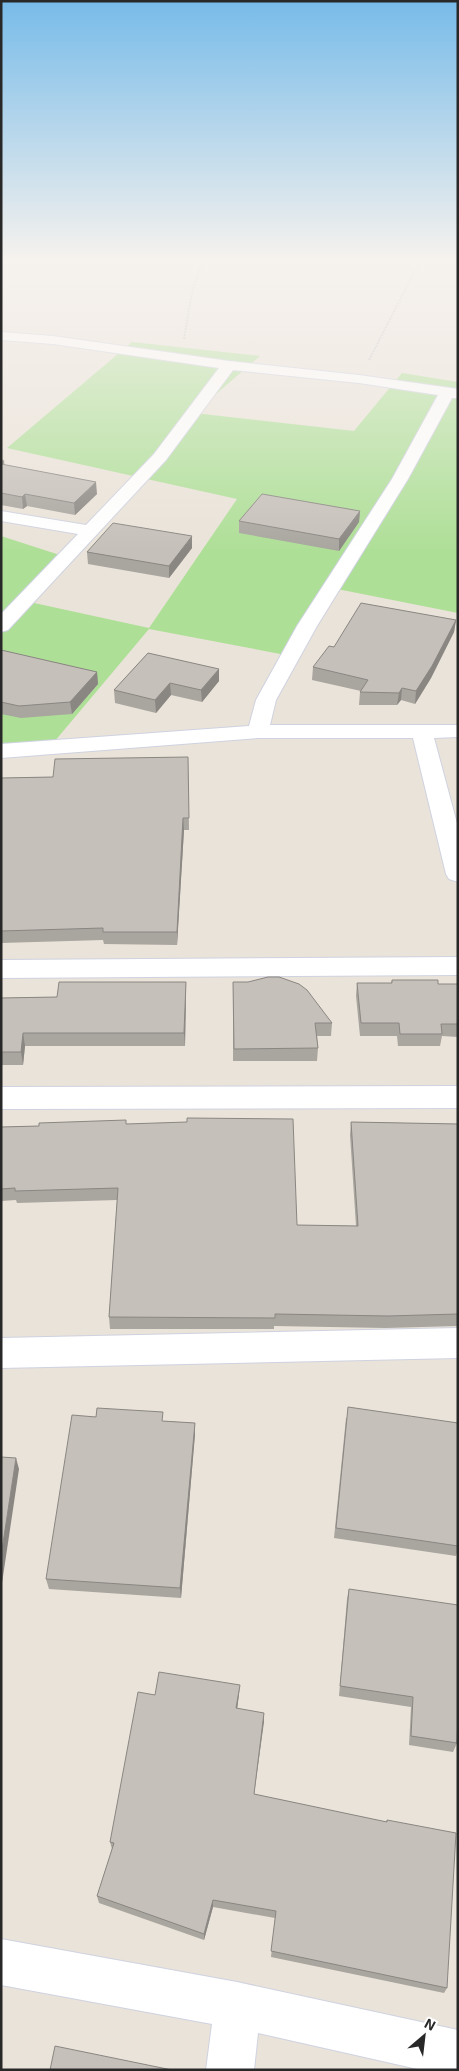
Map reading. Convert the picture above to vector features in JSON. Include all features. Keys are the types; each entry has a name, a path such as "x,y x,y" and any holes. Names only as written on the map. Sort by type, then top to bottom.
{"street":[{"path":"184,358 229,365 359,379 452,393 307,626 266,700 258,732"},
{"path":"1,626 160,457 229,365"},
{"path":"1,516 90,532"},
{"path":"1,751 258,732 458,731"},
{"path":"422,732 458,874"},
{"path":"1,969 458,966"},
{"path":"1,1098 458,1097"},
{"path":"1,1353 458,1343"},
{"path":"1,1962 237,2005 458,2054"},
{"path":"230,2070 237,2005"}],"path":[{"path":"359,379 370,358"}],"green space":[{"path":"114,358 258,358 194,413 354,431 402,373 458,382 458,613 332,588 291,656 149,629 49,748 1,751 1,536 66,557 25,601 149,628 237,499 7,448"}],"building":[{"path":"1,464 96,482 74,503 25,494 22,497 1,493"},
{"path":"262,494 360,511 339,539 239,521"},
{"path":"113,523 192,536 169,566 87,552"},
{"path":"361,603 456,620 432,666 416,691 402,688 399,693 360,692 368,680 313,667 329,646 334,647"},
{"path":"1,650 97,672 70,702 19,706 1,702"},
{"path":"148,653 219,669 201,690 170,683 155,700 114,690"},
{"path":"188,757 189,818 183,818 177,932 103,932 103,928 1,931 1,778 53,777 55,759"},
{"path":"268,977 279,977 299,984 307,990 332,1023 315,1023 318,1048 234,1049 233,982 248,982"},
{"path":"392,980 438,980 438,984 458,984 458,1024 441,1024 442,1034 400,1034 399,1023 361,1023 357,983 392,983"},
{"path":"59,982 186,982 184,1033 23,1033 21,1052 1,1052 1,998 57,997"},
{"path":"187,1118 293,1119 297,1225 358,1226 351,1122 458,1124 458,1314 388,1316 275,1314 275,1318 109,1317 118,1188 15,1191 15,1188 1,1189 1,1127 39,1126 39,1123 126,1120 126,1124 187,1122"},
{"path":"348,1407 458,1423 458,1546 336,1528"},
{"path":"97,1408 163,1412 162,1421 195,1423 180,1588 46,1579 72,1415 96,1417"},
{"path":"1,1457 16,1458 1,1556"},
{"path":"349,1589 458,1605 457,1743 411,1736 413,1697 340,1686"},
{"path":"159,1672 240,1685 236,1708 264,1713 254,1794 387,1822 387,1820 456,1833 447,1988 271,1951 276,1911 213,1900 204,1934 97,1896 114,1843 110,1842 138,1692 155,1695"},
{"path":"55,2046 172,2070 50,2070"}]}
